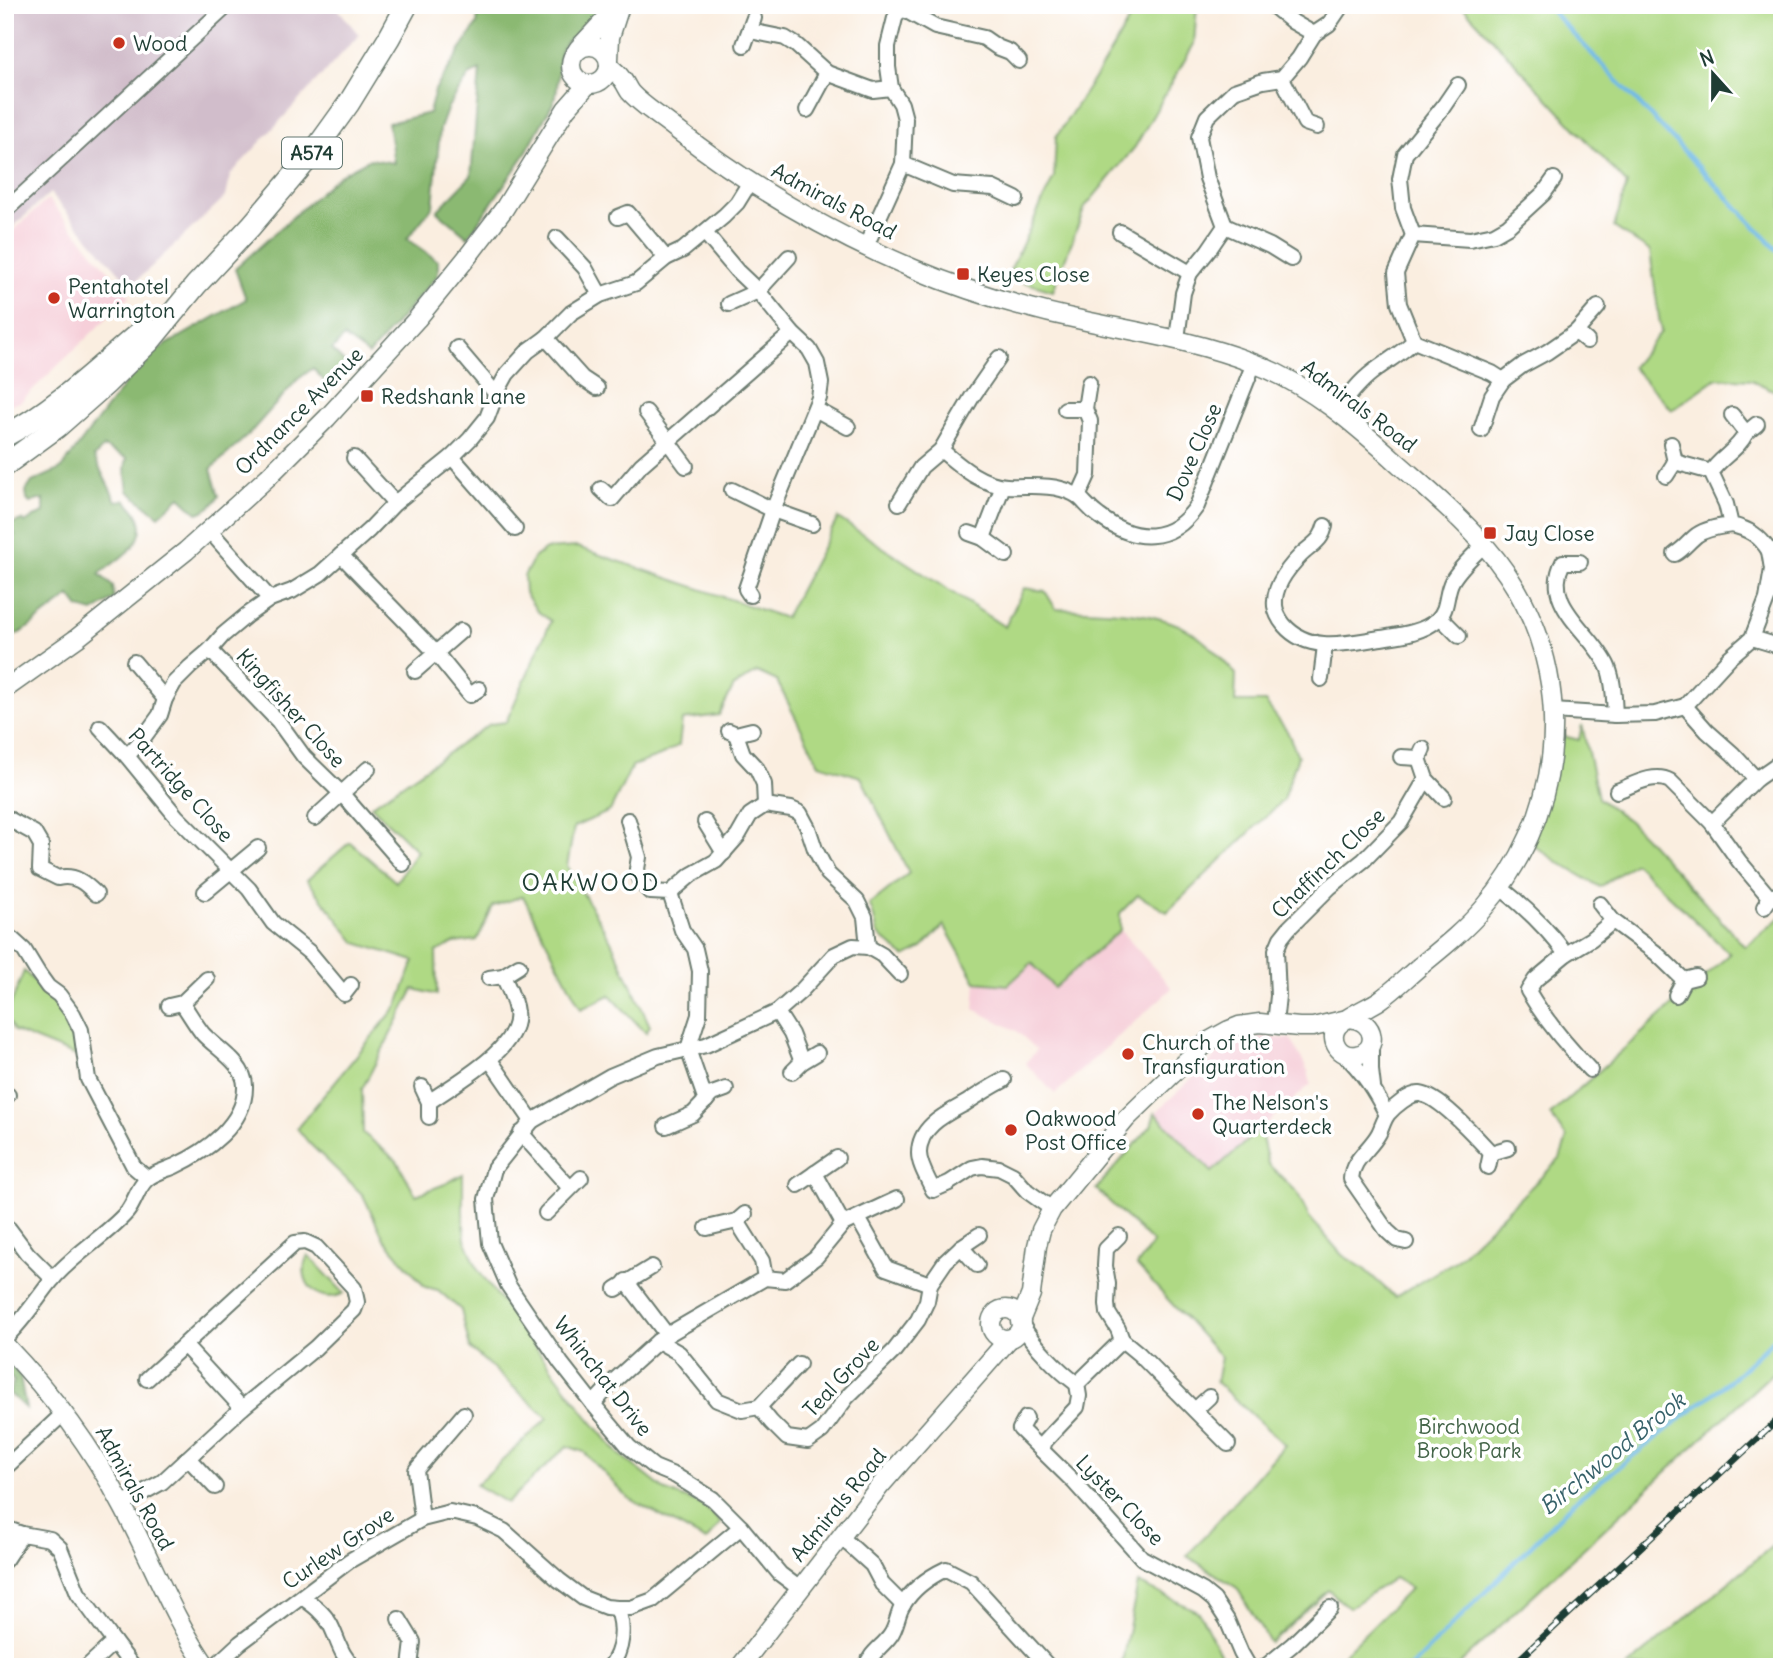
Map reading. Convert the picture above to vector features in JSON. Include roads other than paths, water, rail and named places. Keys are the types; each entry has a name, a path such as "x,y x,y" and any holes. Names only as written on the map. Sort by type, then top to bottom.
{"main road":[{"name":"A574","path":"5,465 58,426 107,383 149,342 196,285 251,226 313,153 349,103 407,5"},
{"name":"A574","path":"5,436 24,426 69,391 196,285"}],"street":[{"path":"5,211 229,5"},
{"path":"620,5 610,37 609,63 604,78 591,84 577,79 571,69 571,58 620,5"},
{"path":"1272,5 1314,34"},
{"path":"1294,263 1269,246 1225,226 1207,178 1199,137 1207,117 1234,91 1282,78 1314,34 1329,24 1342,5"},
{"path":"866,246 902,164 905,119 901,104 891,88 888,46 892,28 902,7 935,27 984,38 1010,52 1021,63"},
{"path":"744,45 752,24 796,45 827,73 873,90 891,88"},
{"path":"578,49 596,46 606,54 609,63"},
{"name":"Admirals Road","path":"609,63 631,93 696,144 792,208 866,246 923,272 1008,302 1177,339 1254,363 1310,392 1376,443 1433,494 1500,564 1517,589 1532,620 1543,651 1553,711 1551,762 1541,807 1528,841 1501,888 1476,917 1384,997 1346,1019 1320,1026 1260,1023 1229,1030 1209,1041 1126,1119 1052,1209 1041,1230 1037,1246 1031,1294 1015,1330 880,1486 740,1667"},
{"name":"Ordnance Avenue","path":"566,109 571,69"},
{"path":"807,110 827,73"},
{"path":"1282,78 1305,122 1317,127"},
{"name":"Admirals Road","path":"591,84 631,93"},
{"name":"Ordnance Avenue","path":"5,689 78,638 209,530 268,477 327,418 417,320 465,260 503,209 566,109 591,84"},
{"path":"1458,85 1405,154 1400,179 1403,208 1413,235 1396,273 1399,304 1414,341 1503,380"},
{"path":"902,164 953,186 993,188 1016,199"},
{"path":"1413,235 1470,239 1494,234 1508,226 1544,193 1554,176"},
{"path":"127,756 160,715 174,683 223,635 270,599 292,592 320,574 395,503 470,439 486,418 507,374 528,351 546,338 571,313 600,295 636,283 666,258 683,250 737,203 750,182"},
{"path":"618,217 628,213 666,258"},
{"path":"1177,339 1183,293 1189,273 1225,226"},
{"path":"1120,232 1189,273"},
{"path":"705,233 808,349 817,363 821,383 815,409 773,510 746,589 750,595"},
{"path":"557,238 585,268 600,295"},
{"path":"729,304 758,291 789,257"},
{"path":"1481,430 1492,396 1503,380 1523,365 1581,336 1598,307"},
{"path":"601,489 612,499 641,465 792,333"},
{"path":"546,338 582,378 597,388"},
{"path":"1336,412 1358,384 1414,341"},
{"path":"457,348 496,394"},
{"path":"899,503 921,467 941,450 999,358"},
{"name":"Dove Close","path":"1079,495 1098,516 1122,530 1147,537 1163,534 1179,525 1197,506 1254,363"},
{"path":"941,450 961,467 980,478 1003,486 1058,488 1079,495 1088,475 1090,421 1086,409 1089,383"},
{"path":"815,409 848,427"},
{"path":"1065,409 1086,409"},
{"path":"646,412 686,466"},
{"path":"1711,472 1752,428 1732,415"},
{"path":"1666,477 1675,461 1671,444"},
{"path":"452,457 516,533"},
{"path":"354,458 395,503"},
{"path":"1675,461 1711,472 1726,504 1731,525"},
{"path":"1003,486 976,536 1006,555"},
{"path":"732,490 773,510 812,524"},
{"path":"1553,711 1615,715 1655,714 1685,706 1730,657 1752,638 1767,599 1776,550 1750,531 1731,525 1702,532 1675,555"},
{"path":"209,530 270,599"},
{"path":"1330,551 1323,532 1283,578 1277,590 1275,606 1280,621 1290,631 1305,641 1325,645 1349,643 1426,627 1440,617 1447,606 1449,587 1453,579 1484,545"},
{"path":"341,555 435,652 470,695 480,689"},
{"path":"1580,562 1563,562 1557,584 1568,614 1600,652 1608,666 1612,678 1615,715"},
{"path":"1440,617 1459,636"},
{"path":"415,671 461,631"},
{"path":"1752,638 1782,648"},
{"path":"1321,679 1325,645"},
{"name":"Kingfisher Close","path":"210,650 278,722 304,757 342,794 403,864"},
{"path":"134,663 165,699"},
{"path":"1685,706 1756,779"},
{"name":"Partridge Close","path":"100,727 176,816 249,889 273,923 310,953 345,994 351,985"},
{"path":"752,730 732,732 743,754 757,769 764,784 765,805"},
{"path":"1401,757 1421,754 1426,779 1444,798"},
{"path":"1712,823 1756,779 1782,761"},
{"name":"Kingfisher Close","path":"315,818 368,769"},
{"path":"1617,791 1658,777 1670,781 1712,823 1771,899"},
{"name":"Chaffinch Close","path":"1275,1024 1278,996 1276,950 1281,938 1330,887 1364,860 1401,822 1426,779"},
{"path":"629,817 639,857 637,869 640,881 650,892 670,893 691,875 716,862 738,836 750,816 765,805 800,813 828,874 857,901 865,917 868,947 882,955 900,974"},
{"path":"5,817 34,833 41,845 40,869 58,878 67,876 83,881 96,894"},
{"path":"705,822 724,853"},
{"name":"Partridge Close","path":"205,892 258,848"},
{"path":"1501,888 1535,917 1566,954"},
{"path":"670,893 682,930 695,949 700,971 699,1015 688,1049 706,1101"},
{"path":"1600,904 1614,921 1690,978 1676,995"},
{"path":"1590,1070 1567,1047 1528,991 1535,980 1566,954 1614,921"},
{"path":"5,935 24,950 48,987 59,995 73,1014 81,1030 88,1079 134,1167 147,1178"},
{"name":"Whinchat Drive","path":"800,1589 780,1574 741,1527 713,1499 676,1476 654,1467 629,1447 593,1404 561,1363 508,1285 490,1243 486,1199 494,1169 532,1121 610,1076 658,1056 706,1045 777,1012 801,991 834,955 853,946 868,947"},
{"path":"422,1087 429,1109 490,1060 512,1035 517,1013 496,977 519,966"},
{"path":"5,1338 34,1306 52,1279 128,1210 147,1178 190,1159 212,1144 233,1122 244,1099 246,1083 240,1070 176,1005 207,979"},
{"name":"Admirals Road","path":"1371,1036 1384,997"},
{"path":"777,1012 791,1034 797,1067 817,1053"},
{"path":"1373,1088 1369,1028 1361,1020 1346,1019 1339,1024 1334,1034 1336,1046 1355,1064 1373,1088 1387,1115"},
{"name":"Admirals Road","path":"1299,1027 1341,1052"},
{"path":"1341,1052 1355,1056 1361,1054 1366,1050 1371,1036"},
{"path":"490,1060 532,1121"},
{"path":"1004,1080 943,1115 930,1126 922,1140 919,1155 930,1191 972,1168 999,1168 1013,1175 1027,1191 1052,1209"},
{"path":"666,1126 693,1114 712,1094 726,1089"},
{"path":"1410,1241 1397,1240 1387,1231 1351,1179 1353,1164 1374,1140 1387,1115 1413,1095 1422,1094 1458,1119 1489,1160 1508,1149"},
{"path":"521,1133 575,1183 546,1213"},
{"path":"798,1185 836,1158"},
{"path":"814,1173 843,1224"},
{"path":"593,1404 615,1380 662,1338 765,1278 785,1280 816,1257 843,1224 897,1199"},
{"path":"707,1228 741,1218 762,1261 765,1278"},
{"path":"858,1218 886,1268 930,1284"},
{"path":"5,1226 52,1279"},
{"name":"Teal Grove","path":"799,1364 759,1407 787,1438 808,1441 822,1431 847,1397 894,1351 918,1320 927,1301 930,1284 945,1262 979,1235"},
{"path":"1119,1236 1106,1248 1105,1266 1108,1313 1122,1340 1139,1353 1228,1444"},
{"path":"122,1504 153,1488 242,1408 315,1348 354,1310 357,1303 354,1288 311,1244 295,1244 148,1378"},
{"path":"961,1247 977,1265"},
{"path":"652,1267 621,1285 662,1338 679,1353 717,1400 742,1410 759,1407"},
{"path":"1034,1273 1023,1289 996,1316 991,1327 1000,1338 1015,1330 1026,1333 1063,1373 1077,1384 1077,1407 1045,1441 1042,1450"},
{"path":"996,1316 1006,1310 1014,1312 1015,1330"},
{"name":"Admirals Road","path":"976,1375 996,1316"},
{"path":"1077,1384 1122,1340"},
{"name":"Admirals Road","path":"5,1345 34,1375 94,1455 122,1504 187,1636 207,1667"},
{"path":"184,1345 242,1408"},
{"path":"1195,1410 1209,1397"},
{"path":"5,1468 64,1413"},
{"path":"422,1519 416,1470 464,1414"},
{"name":"Lyster Close","path":"1026,1418 1020,1429 1100,1510 1142,1558 1203,1591 1214,1600 1227,1620 1249,1667"},
{"path":"188,1458 215,1487"},
{"name":"Curlew Grove","path":"214,1667 240,1643 349,1561 422,1519 450,1512 477,1518 504,1531 583,1598 606,1607 617,1608 631,1608 653,1600 741,1527"},
{"path":"5,1528 50,1539 60,1548 78,1593 133,1667"},
{"path":"5,1560 22,1534"},
{"path":"841,1537 872,1565 882,1584 903,1605"},
{"path":"866,1667 869,1657 892,1634 903,1605 932,1575 946,1569 971,1582 1009,1626 1051,1664"},
{"path":"302,1597 325,1616 342,1654 354,1667"},
{"path":"610,1667 620,1646 622,1630 622,1619 617,1608"},
{"path":"1265,1667 1330,1608"},
{"path":"399,1619 413,1642 410,1667"},
{"path":"87,1667 114,1642"}],"waterway":[{"name":"Birchwood Brook","path":"1546,5 1782,255"},
{"name":"Birchwood Brook","path":"1411,1667 1575,1501 1733,1378 1782,1332"}],"railway":[{"path":"1511,1667 1782,1416"}],"place":[{"name":"Wood","path":"119,43"},
{"name":"Keyes Close","path":"963,274"},
{"name":"Pentahotel Warrington","path":"54,298"},
{"name":"Redshank Lane","path":"367,396"},
{"name":"Jay Close","path":"1490,533"},
{"name":"Church of the Transfiguration","path":"1128,1054"},
{"name":"The Nelson's Quarterdeck","path":"1198,1114"},
{"name":"Oakwood Post Office","path":"1011,1130"}],"district":[{"name":"OAKWOOD","path":"591,882"}],"park label":[{"name":"Birchwood Brook Park","path":"1469,1438"}]}
